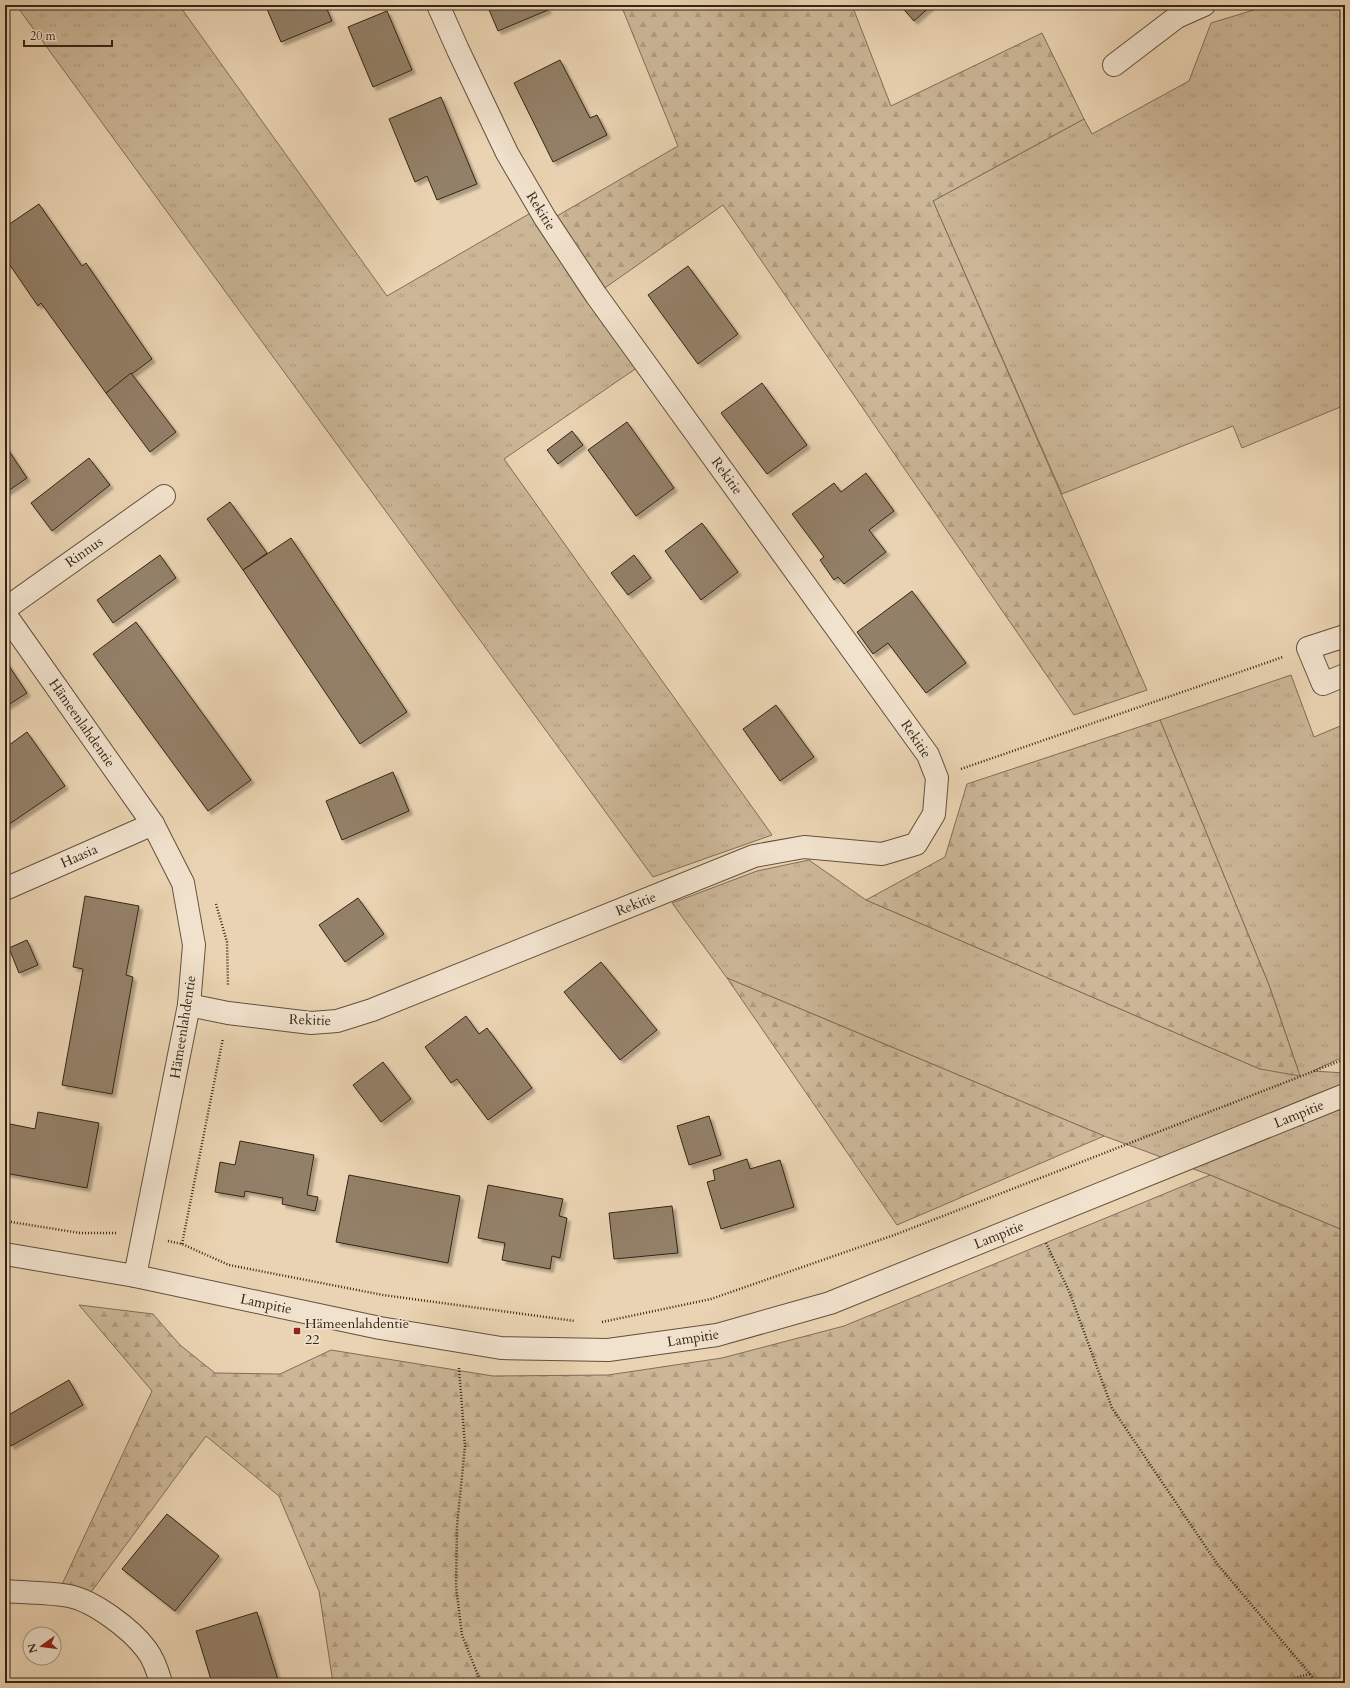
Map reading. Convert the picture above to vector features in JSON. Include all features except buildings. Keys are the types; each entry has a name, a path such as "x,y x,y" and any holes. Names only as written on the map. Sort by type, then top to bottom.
{"street":[{"name":"Rekitie","path":"189,1005 228,1013 311,1023 337,1021 372,1010 754,856 804,847 882,854 916,844 934,814 937,778 928,755 596,295 545,218 507,153 438,5"},
{"path":"1114,65 1177,17 1204,5"},
{"name":"Rinnus","path":"5,609 164,496"},
{"name":"Hämeenlahdentie","path":"5,614 153,824 183,883 194,945 189,1005 135,1276"},
{"path":"1345,636 1308,648 1323,684 1345,675"},
{"name":"Haasia","path":"5,889 153,824"},
{"name":"Lampitie","path":"5,1254 135,1276 380,1328 457,1341 501,1348 608,1350 717,1336 830,1303 1345,1095"},
{"path":"5,1591 70,1596 99,1608 124,1627 147,1650 158,1672 160,1683"}],"path":[{"path":"937,778 1308,648"},
{"path":"601,1322 711,1299 897,1234 1345,1059"},
{"path":"5,1220 80,1233 112,1232 182,1244 229,1265 383,1295 578,1321"},
{"path":"1035,1220 1069,1290 1112,1408 1218,1565 1316,1683"},
{"path":"457,1341 465,1446 457,1526 456,1586 462,1635 481,1683"},
{"path":"1276,1683 1310,1674"}],"green space":[{"path":"16,5 179,5 387,296 534,211 641,365 504,459 772,835 653,877"},
{"path":"621,5 852,5 891,106 1042,33 1084,119 933,201 1147,690 1074,715 723,205 599,292 550,220 678,146"},
{"path":"1270,5 1341,5 1345,24 1345,405 1242,448 1233,426 1062,494 933,201 1084,119 1092,134 1189,81 1211,23"},
{"path":"1291,675 1314,737 1345,724 1345,1056 1313,1071 1345,1073 1345,1231 1210,1175 1104,1136 727,978 672,903 757,871 809,860 866,900 1260,1069 1298,1070 1269,985 1160,720"},
{"path":"1160,720 1269,985 1300,1076 1260,1069 866,900 945,857 967,784"},
{"path":"727,978 1104,1136 897,1225"},
{"path":"1210,1175 1345,1231 1345,1683 333,1683 319,1591 279,1496 206,1436 86,1599 58,1593 152,1391 79,1305 153,1314 180,1345 215,1373 280,1374 331,1350 493,1376 608,1375 722,1358 844,1326"}],"place":[{"name":"Hämeenlahdentie 22","path":"297,1331"}]}
